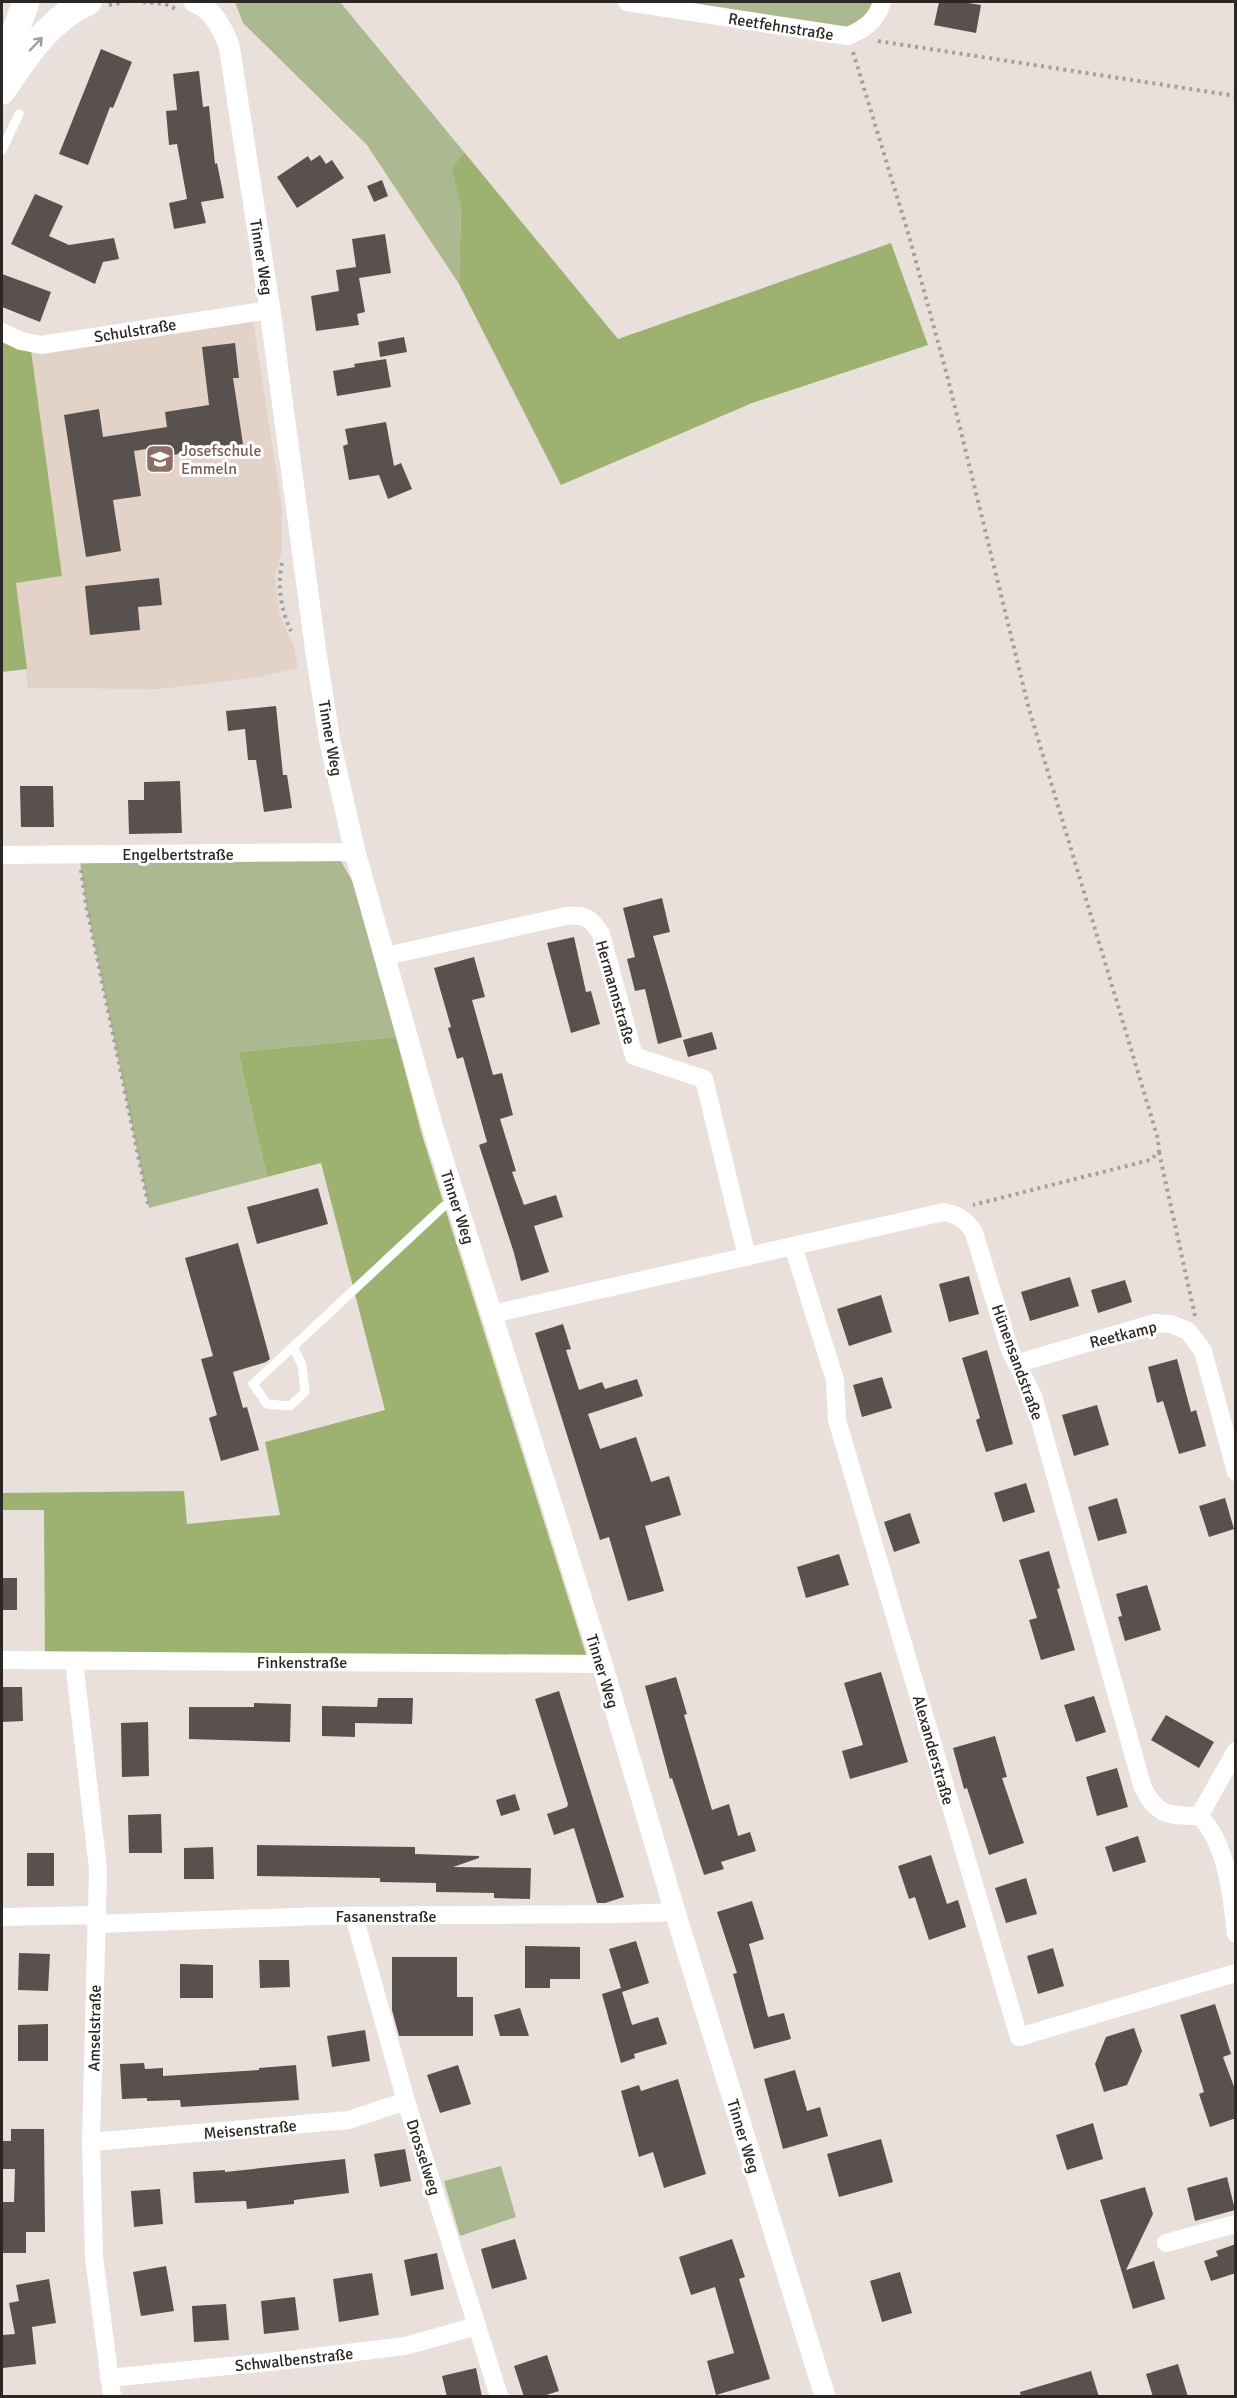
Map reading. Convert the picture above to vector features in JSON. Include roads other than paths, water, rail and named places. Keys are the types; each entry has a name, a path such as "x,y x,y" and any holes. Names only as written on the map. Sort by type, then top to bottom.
{"main road":[{"path":"2,69 26,2"},
{"path":"2,91 31,48 69,12 88,2"}],"street":[{"name":"Tinner Weg","path":"200,2 220,24 229,45 270,310 330,742 355,852 433,1128 602,1664 675,1911 825,2397"},
{"name":"Reetfehnstraße","path":"627,2 848,36 867,27 878,14 882,2"},
{"name":"Schulstraße","path":"2,332 21,341 41,345 270,310"},
{"name":"Engelbertstraße","path":"2,855 355,852"},
{"name":"Hermannstraße","path":"386,956 566,916 582,915 593,921 601,934 634,1056 704,1079 747,1257"},
{"name":"Hünensandstraße","path":"793,1246 944,1212 957,1215 968,1222 974,1233 1011,1350 1033,1396 1142,1785 1150,1802 1160,1811 1179,1816 1199,1816"},
{"path":"492,1314 793,1246"},
{"name":"Alexanderstraße","path":"793,1246 835,1380 837,1420 1019,2037 1236,1973"},
{"name":"Reetkamp","path":"1018,1363 1155,1323 1171,1324 1188,1331 1203,1351 1236,1472"},
{"name":"Finkenstraße","path":"2,1660 602,1664"},
{"name":"Amselstraße","path":"74,1661 98,1869 92,2142 94,2257 112,2397"},
{"path":"1236,1751 1199,1816 1208,1825 1216,1839 1231,1892 1236,1934"},
{"name":"Fasanenstraße","path":"2,1917 97,1920 624,1914 675,1911"},
{"name":"Drosselweg","path":"354,1916 406,2100 499,2397"},
{"name":"Meisenstraße","path":"92,2142 349,2120 406,2100"},
{"path":"1166,2243 1236,2224"},
{"name":"Schwalbenstraße","path":"109,2378 405,2346 477,2326"}],"lane":[{"path":"2,150 19,114"},
{"path":"293,1347 302,1365 305,1392 290,1406 267,1404 253,1384 444,1206 456,1202"}],"place":[{"name":"Josefschule Emmeln","path":"160,459"}]}
